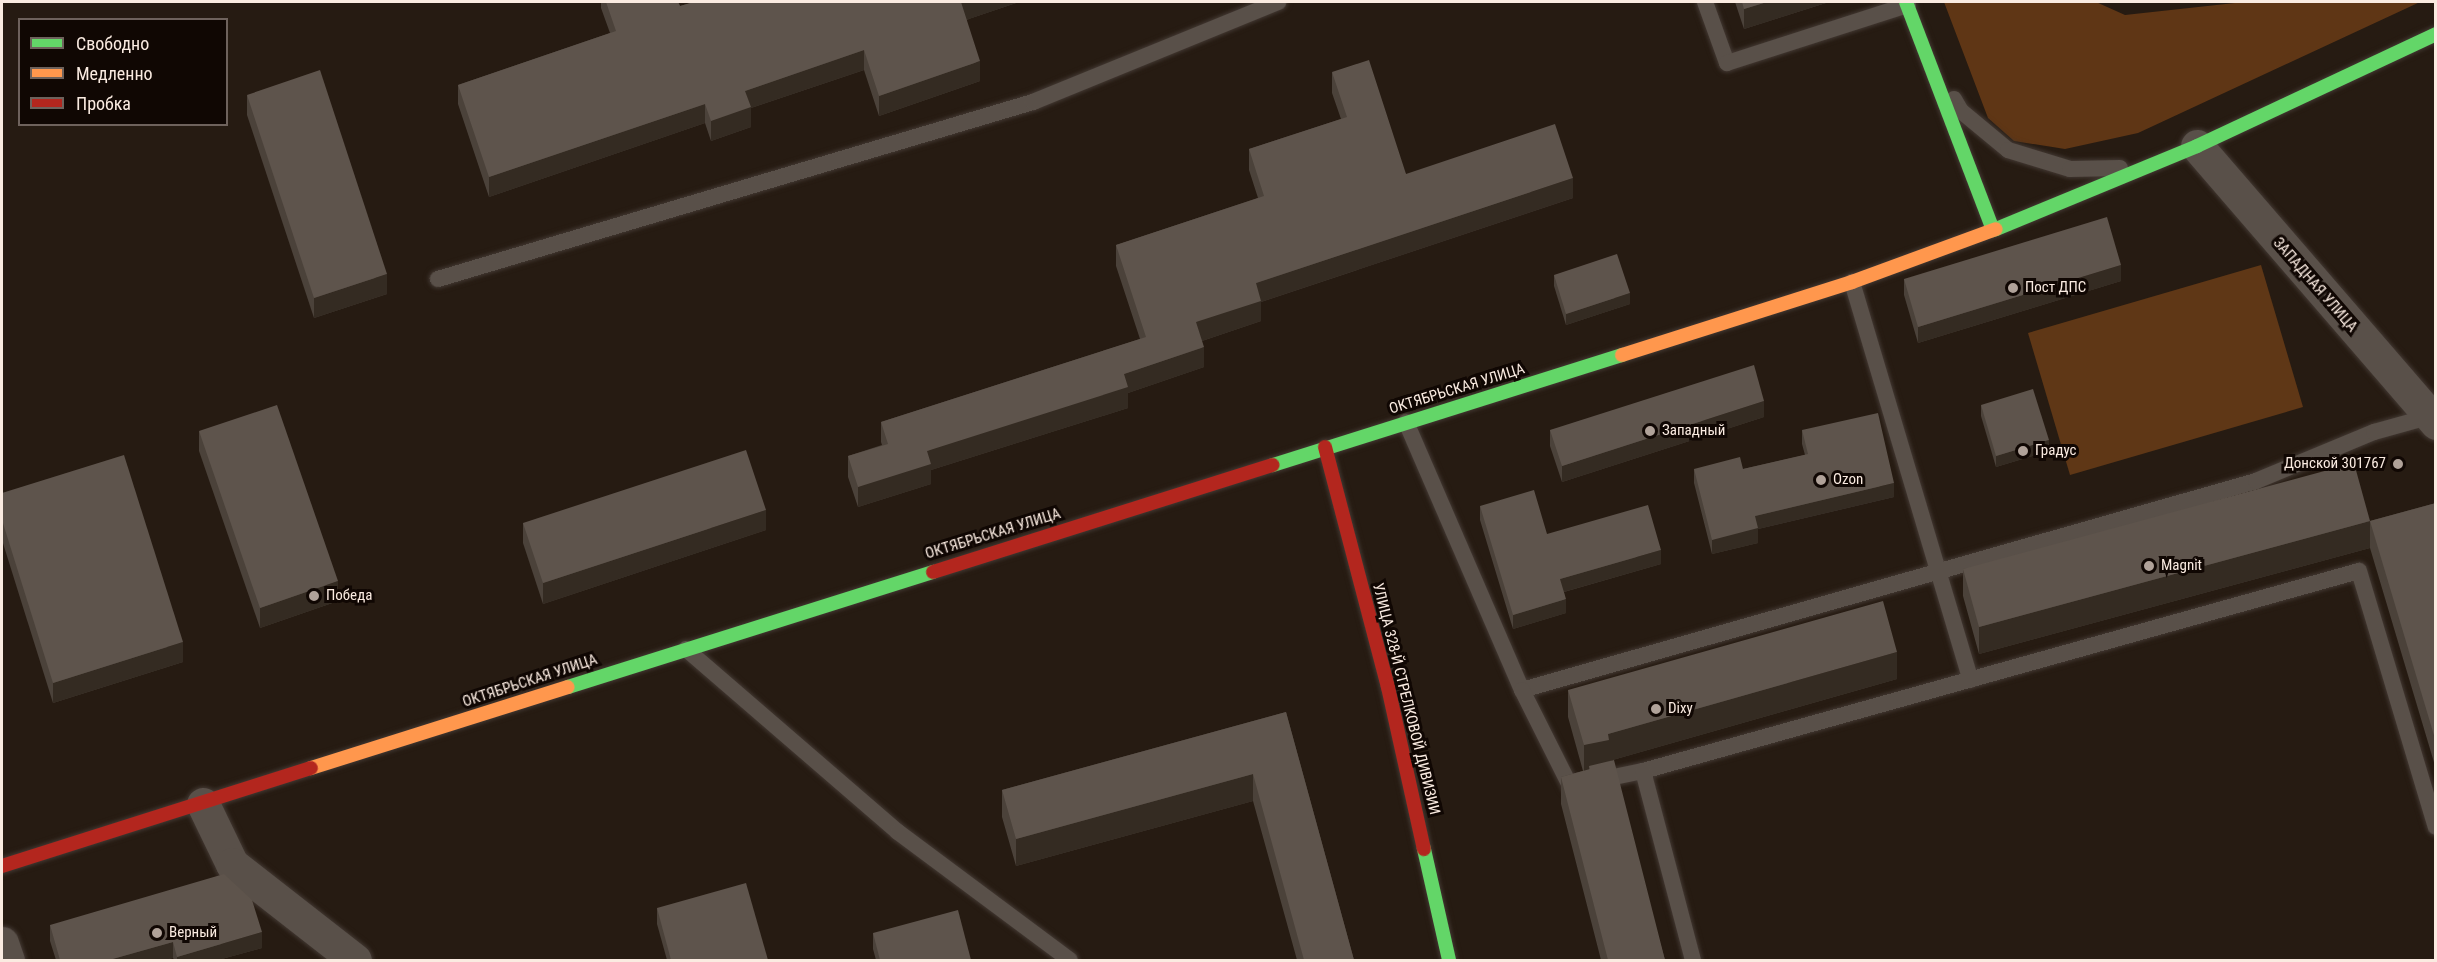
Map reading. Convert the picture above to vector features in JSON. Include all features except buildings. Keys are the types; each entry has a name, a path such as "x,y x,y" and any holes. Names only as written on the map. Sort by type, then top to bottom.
{"main road":[{"path":"1907,3 1993,230"},
{"name":"ОКТЯБРЬСКАЯ УЛИЦА","path":"2,866 1852,282 1993,230 2197,146 2436,34"},
{"name":"УЛИЦА 328-Й СТРЕЛКОВОЙ ДИВИЗИИ","path":"1325,447 1388,687 1449,960"}],"street":[{"name":"ЗАПАДНАЯ УЛИЦА","path":"2197,146 2432,420"},
{"path":"203,804 232,864 355,960"},
{"path":"2,943 8,960"}],"lane":[{"path":"438,279 1033,102 1278,2"},
{"path":"1705,2 1727,63 1907,3"},
{"path":"1922,42 1961,111 2008,150 2070,168 2145,167"},
{"path":"1852,282 1971,680"},
{"path":"1522,690 1939,574 2256,481 2374,432 2432,420"},
{"path":"1406,422 1522,690 1570,786 1643,771 2359,571 2436,827"},
{"path":"685,649 898,832 1070,960"},
{"path":"1643,771 1694,960"}],"shaded area":[{"path":"1944,2 2096,2 2125,15 2244,2 2420,2 2138,133 2065,149 2014,141 1988,118"},
{"path":"2261,265 2303,407 2070,475 2028,333"}],"traffic: fast":[{"path":"1906,2 1993,230"},
{"path":"1996,229 2197,146 2436,34"},
{"path":"1273,465 1622,355"},
{"path":"568,687 933,572"},
{"path":"1424,849 1449,960"}],"traffic: slow":[{"path":"1622,355 1852,282 1996,229"},
{"path":"311,768 568,687"}],"traffic: jam":[{"path":"1325,447 1388,687 1424,849"},
{"path":"933,572 1273,465"},
{"path":"2,866 311,768"}],"place":[{"name":"Пост ДПС","path":"2013,288"},
{"name":"Западный","path":"1650,431"},
{"name":"Градус","path":"2023,451"},
{"name":"Донской 301767","path":"2398,464"},
{"name":"Ozon","path":"1821,480"},
{"name":"Magnit","path":"2149,566"},
{"name":"Победа","path":"314,596"},
{"name":"Dixy","path":"1656,709"},
{"name":"Верный","path":"157,933"}]}
